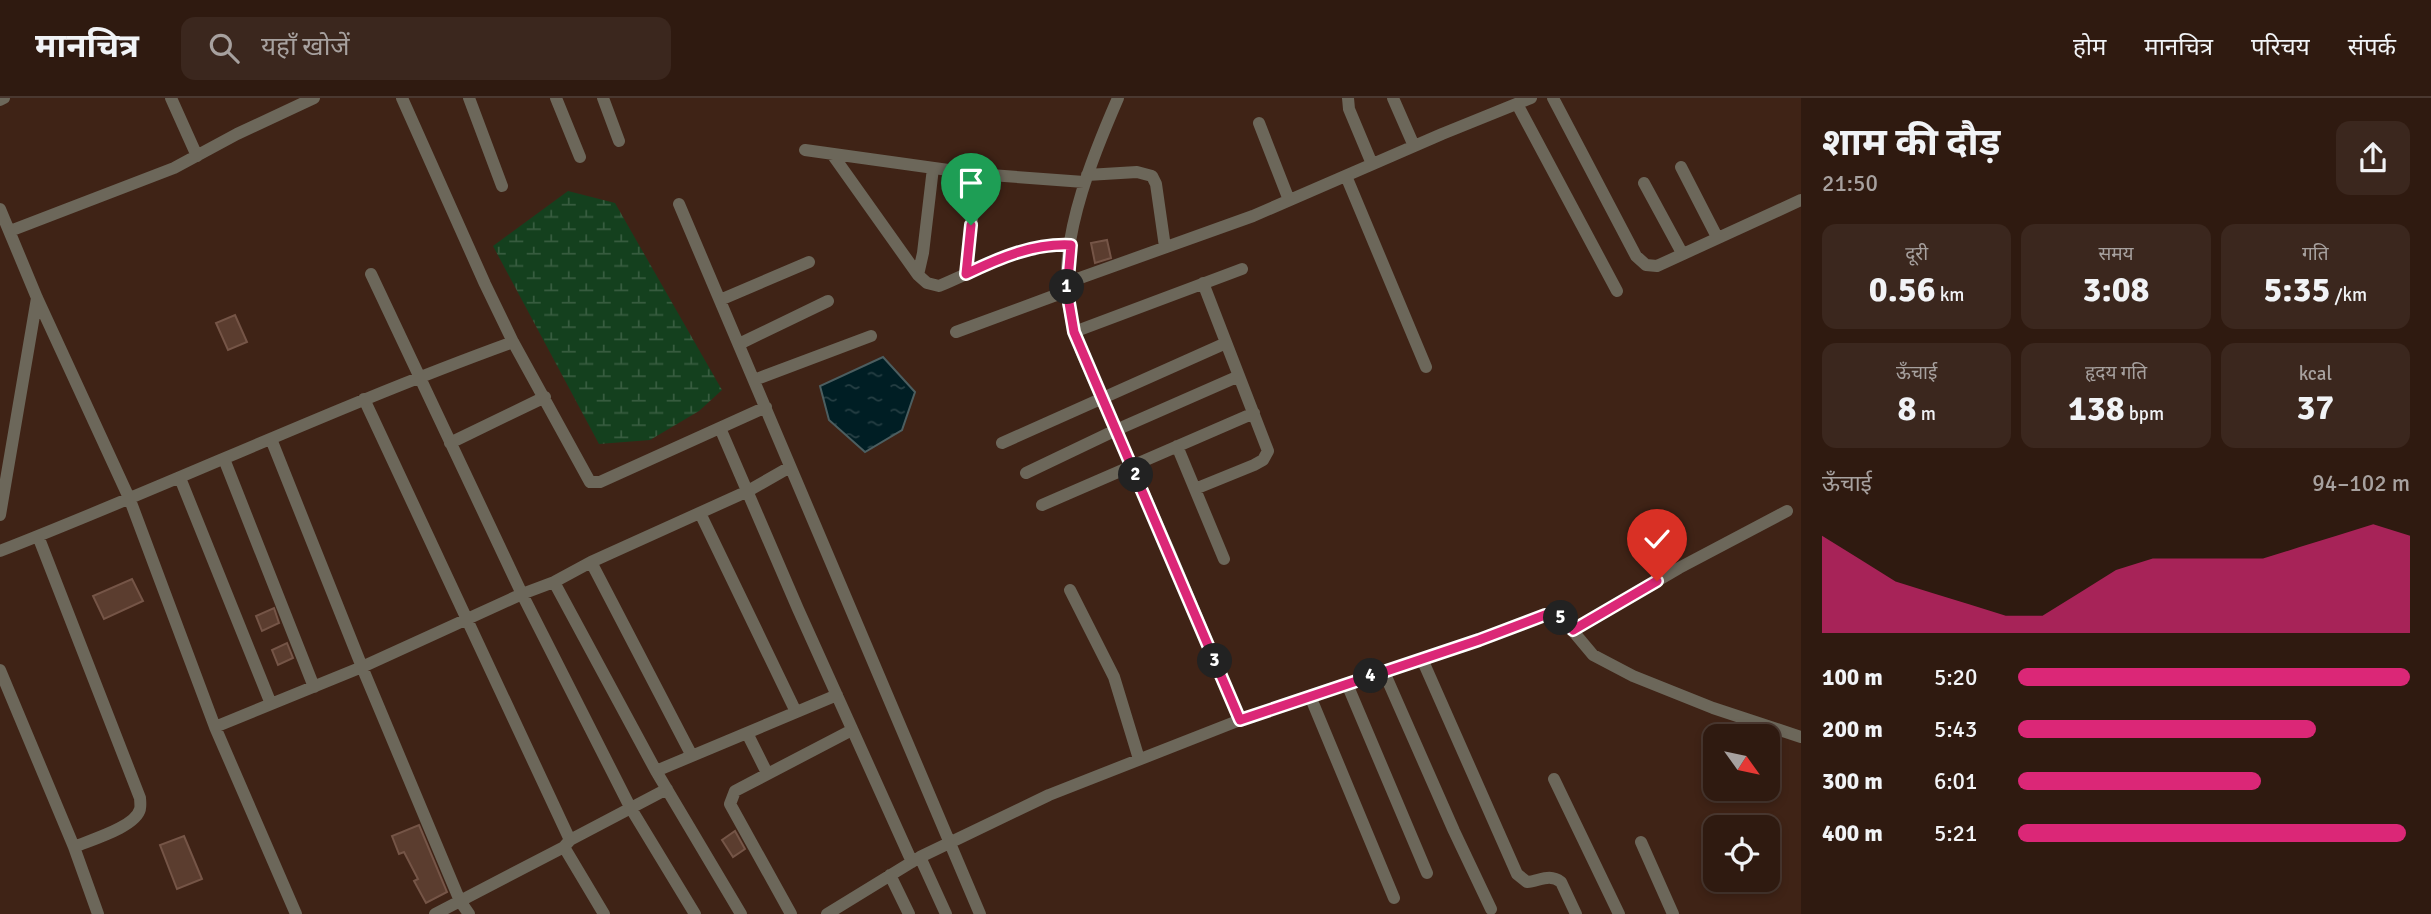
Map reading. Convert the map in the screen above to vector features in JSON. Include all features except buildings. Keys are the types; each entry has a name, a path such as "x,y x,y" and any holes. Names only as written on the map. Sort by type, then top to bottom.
{"street":[{"path":"172,98 197,156"},
{"path":"10,231 174,168 237,134 314,98"},
{"path":"402,98 513,342 545,397 586,478 592,483 600,482 765,407"},
{"path":"469,98 502,186"},
{"path":"556,98 580,157"},
{"path":"603,98 619,141"},
{"path":"1118,98 1085,178 1071,245 1067,287 1074,332 1240,720"},
{"path":"1348,98 1349,109 1372,164"},
{"path":"1393,98 1414,146"},
{"path":"956,332 1165,247 1253,216 1531,98"},
{"path":"1553,98 1641,262 1646,265 1657,265 1801,200"},
{"path":"1517,104 1617,291"},
{"path":"1259,123 1289,200"},
{"path":"805,150 977,174 1085,178 1137,172 1152,176 1156,184 1165,247"},
{"path":"832,155 918,275 927,283 939,286 997,259 1028,250 1051,245 1071,245"},
{"path":"1681,167 1717,237"},
{"path":"918,275 933,168"},
{"path":"966,274 977,174"},
{"path":"1346,176 1426,367"},
{"path":"1644,183 1682,253"},
{"path":"679,204 980,914"},
{"path":"0,209 37,298 130,500 215,727 296,914"},
{"path":"720,300 808,262"},
{"path":"1074,332 1242,269"},
{"path":"371,274 522,594 630,807 695,914"},
{"path":"1195,489 1254,465 1267,455 1267,446 1203,283"},
{"path":"0,515 37,298"},
{"path":"738,344 828,302"},
{"path":"754,380 871,336"},
{"path":"0,551 130,500 419,376 513,342"},
{"path":"1002,443 1226,343"},
{"path":"1026,473 1239,376"},
{"path":"450,443 545,397"},
{"path":"364,399 567,844 604,914"},
{"path":"1042,505 1254,413"},
{"path":"720,428 852,730 946,914"},
{"path":"271,439 362,667 460,901 469,914"},
{"path":"1177,446 1224,559"},
{"path":"224,459 314,687"},
{"path":"215,727 362,667 554,582 591,562 748,491 790,467"},
{"path":"180,478 271,704"},
{"path":"1573,630 1679,568 1787,511"},
{"path":"700,513 796,712"},
{"path":"38,537 140,798 141,808 128,824 74,846"},
{"path":"591,562 692,757"},
{"path":"554,582 656,772 741,914"},
{"path":"1070,590 1114,677 1139,759"},
{"path":"827,914 916,859 1049,795 1240,720 1545,615 1562,618 1593,655 1633,676 1713,708 1801,737"},
{"path":"1422,659 1517,874 1527,881 1544,877 1557,879 1566,891 1576,914"},
{"path":"0,670 74,846 98,914"},
{"path":"1384,672 1491,909"},
{"path":"1347,684 1427,873"},
{"path":"656,772 836,695"},
{"path":"1310,696 1394,898"},
{"path":"791,914 730,804 735,791 852,730"},
{"path":"747,733 767,773"},
{"path":"1555,779 1619,914"},
{"path":"435,914 667,789"},
{"path":"1641,842 1673,914"},
{"path":"890,875 909,914"}],"green space":[{"path":"568,191 615,203 722,390 699,411 650,440 599,444 493,246"}],"water":[{"path":"883,357 915,392 902,430 865,452 829,420 820,386"}],"route":[{"path":"971,225 966,274 997,259 1038,247 1071,245 1066,283 1074,332 1240,720 1479,640 1545,615 1562,618 1573,630 1657,581"}]}
